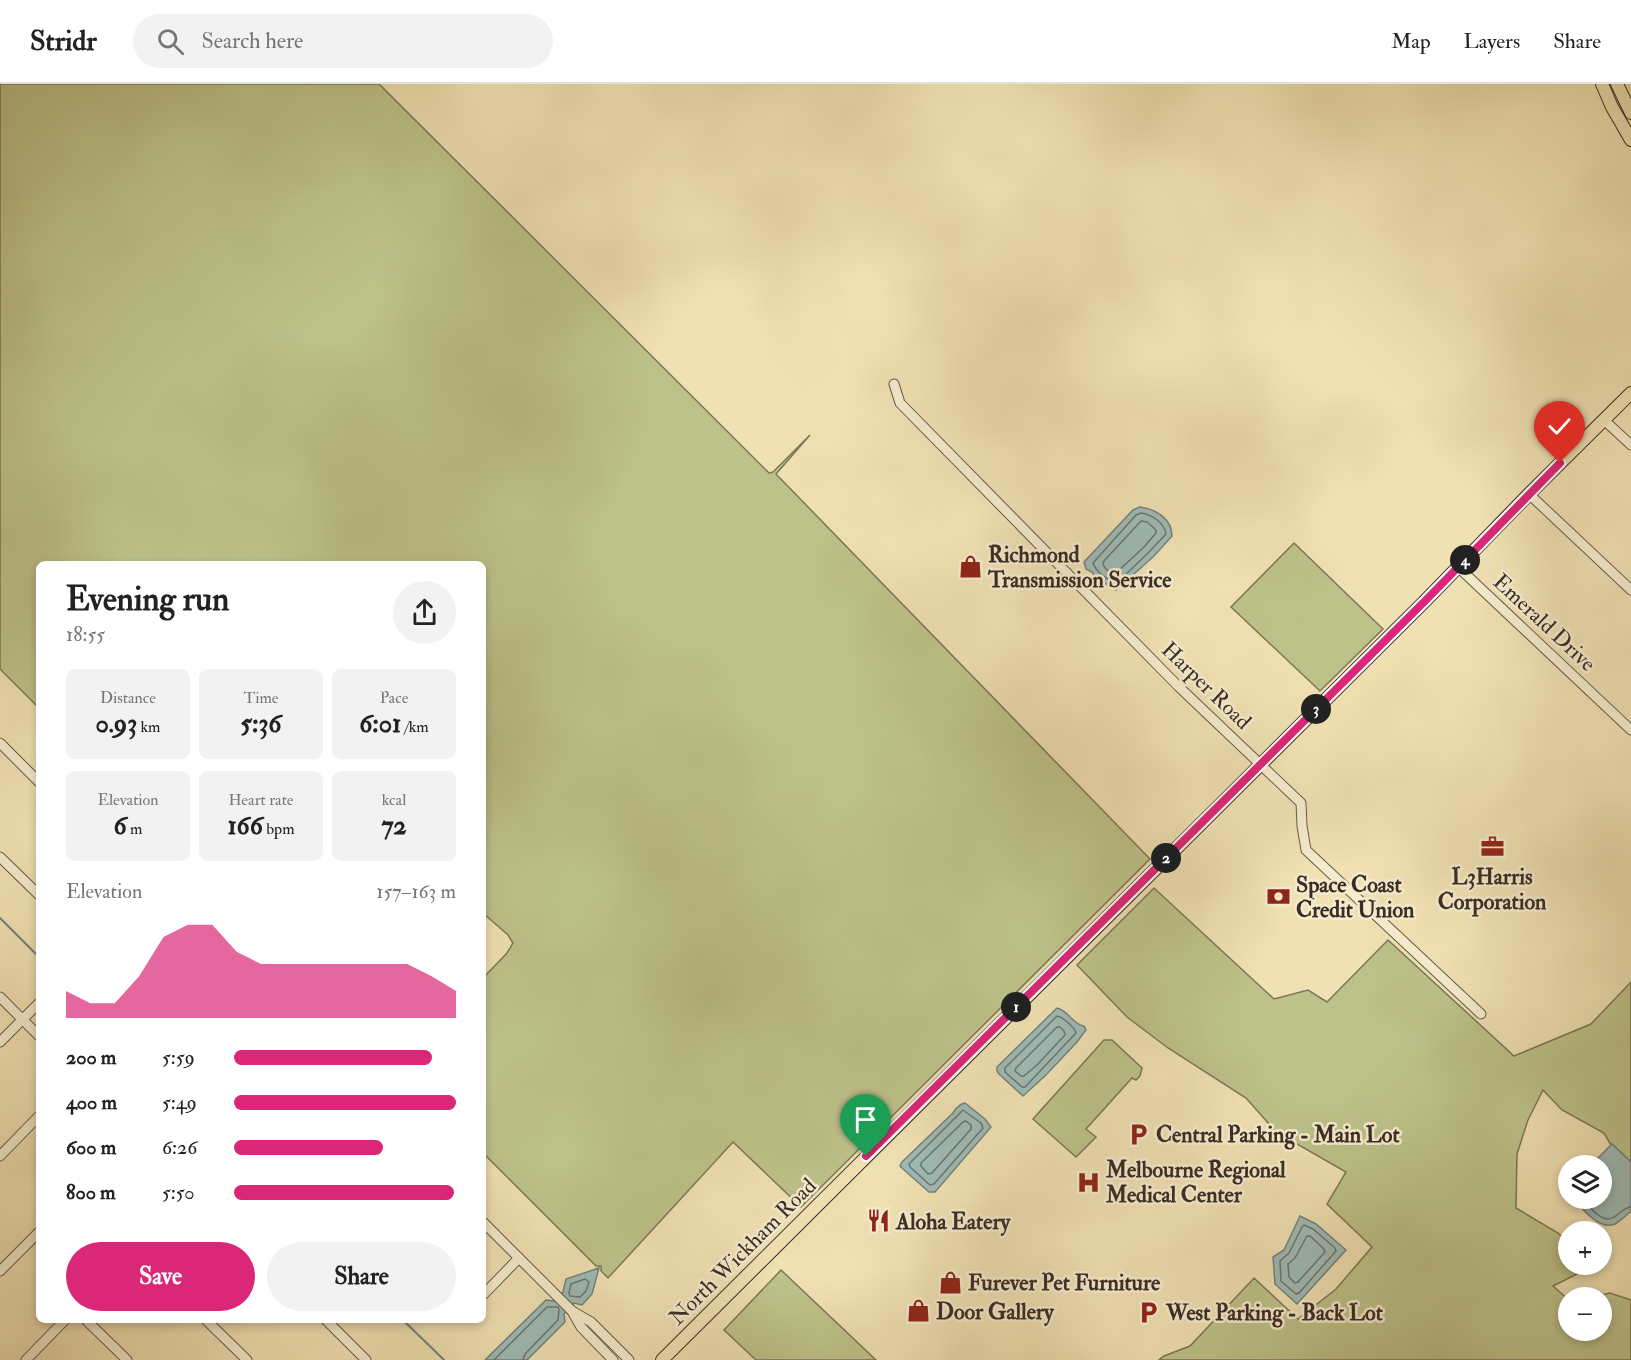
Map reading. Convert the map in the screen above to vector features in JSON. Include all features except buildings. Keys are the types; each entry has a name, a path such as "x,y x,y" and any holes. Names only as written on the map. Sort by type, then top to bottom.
{"main road":[{"path":"1602,84 1631,140"},
{"path":"1617,84 1631,113"},
{"name":"North Wickham Road","path":"662,1360 1631,393"}],"street":[{"name":"Harper Road","path":"894,384 900,403 1178,686 1301,804 1306,850 1481,1014"},
{"path":"1604,420 1631,445"},
{"path":"1529,494 1631,590"},
{"name":"Emerald Drive","path":"1458,567 1631,730"},
{"path":"0,743 36,779"},
{"path":"0,857 36,893"},
{"path":"0,998 36,1033"},
{"path":"0,1042 36,1006"},
{"path":"0,1156 36,1119"},
{"path":"486,1225 572,1311 591,1322 629,1360"},
{"path":"0,1271 36,1235"},
{"path":"486,1292 519,1258"},
{"path":"572,1311 581,1327 613,1360"},
{"path":"26,1360 62,1323"},
{"path":"89,1323 127,1360"},
{"path":"210,1323 247,1360"},
{"path":"329,1323 366,1360"}],"green space":[{"path":"0,84 379,84 769,473 773,472 810,435 776,474 1150,859 801,1207 733,1142 608,1278 601,1271 601,1266 596,1266 486,1156 486,975 507,953 513,943 508,935 486,916 486,561 36,561 36,705 0,669"},
{"path":"1294,543 1383,629 1320,691 1231,607"},
{"path":"1154,888 1274,999 1308,990 1327,1002 1388,940 1514,1056 1591,1024 1631,982 1631,1162 1611,1145 1604,1133 1562,1110 1543,1090 1528,1120 1517,1154 1516,1208 1558,1233 1558,1275 1575,1275 1553,1286 1558,1290 1558,1341 1612,1341 1612,1294 1631,1300 1631,1360 1159,1360 1190,1346 1254,1278 1298,1319 1336,1289 1372,1247 1327,1204 1346,1172 1276,1132 1246,1098 1168,1048 1127,1017 1077,965"},
{"path":"1104,1040 1112,1040 1142,1068 1140,1076 1136,1080 1132,1078 1086,1129 1096,1137 1076,1157 1033,1119"},
{"path":"781,1270 876,1360 756,1360 724,1330"}],"water":[{"path":"1140,507 1162,516 1169,525 1172,536 1154,556 1116,590 1096,578 1086,569 1084,562 1133,510"},
{"path":"1057,1008 1064,1011 1076,1023 1084,1026 1086,1030 1046,1075 1023,1096 999,1074 997,1067"},
{"path":"965,1103 985,1119 991,1127 935,1192 929,1192 900,1166 958,1106"},
{"path":"1612,1144 1631,1162 1631,1211 1615,1224 1612,1224 1612,1221 1596,1221 1583,1209 1612,1209 1612,1155 1601,1155"},
{"path":"1300,1216 1316,1224 1346,1250 1297,1304 1275,1284 1273,1257 1284,1250"},
{"path":"599,1268 592,1294 582,1305 574,1303 564,1314 565,1322 527,1360 485,1360 546,1300 554,1301 563,1292 566,1279"}],"waterway":[{"path":"0,918 36,954"},
{"path":"406,1323 444,1360"}],"place":[{"name":"Richmond Transmission Service","path":"970,567"},
{"name":"L3Harris Corporation","path":"1492,847"},
{"name":"Space Coast Credit Union","path":"1278,897"},
{"name":"Central Parking - Main Lot","path":"1138,1134"},
{"name":"Melbourne Regional Medical Center","path":"1088,1182"},
{"name":"Aloha Eatery","path":"878,1221"},
{"name":"Furever Pet Furniture","path":"950,1282"},
{"name":"Door Gallery","path":"918,1311"},
{"name":"West Parking - Back Lot","path":"1148,1312"}],"route":[{"path":"866,1156 1425,601 1560,463"}]}
